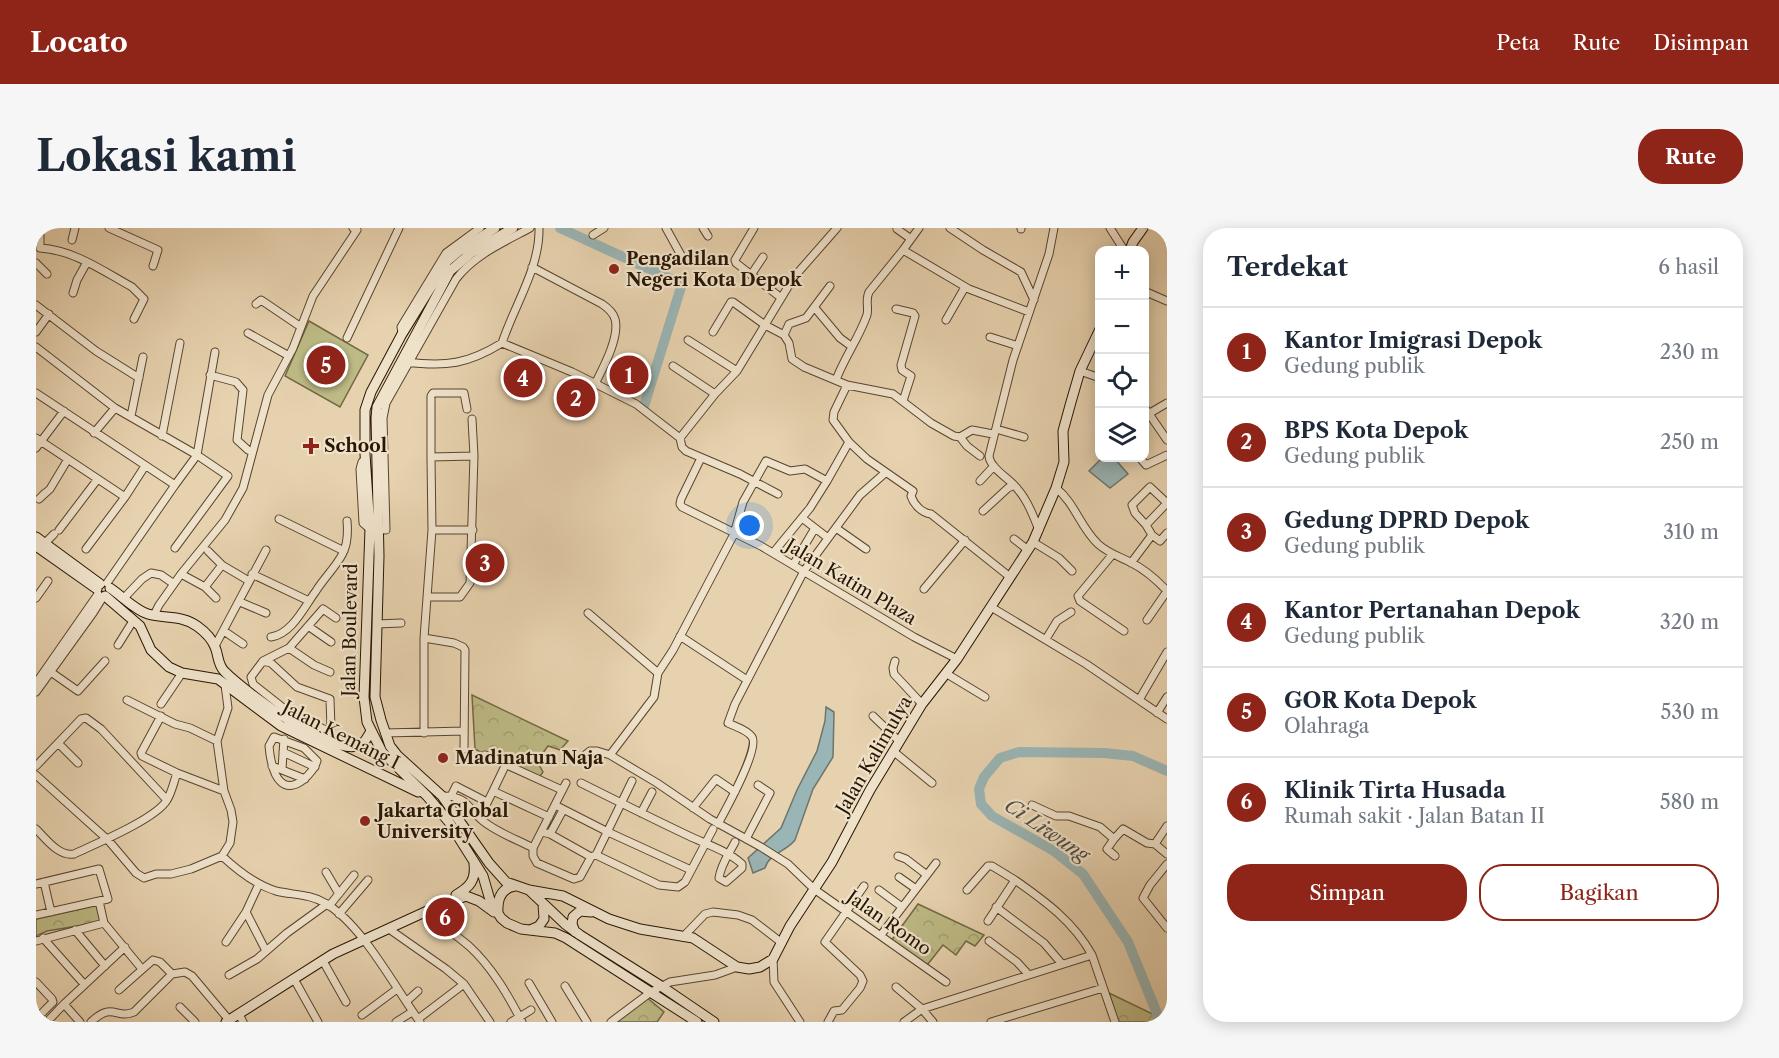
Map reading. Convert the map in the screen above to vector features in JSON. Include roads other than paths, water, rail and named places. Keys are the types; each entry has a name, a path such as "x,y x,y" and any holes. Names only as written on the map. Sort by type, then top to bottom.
{"street":[{"path":"40,228 40,248 56,249 87,262 132,287 143,297 144,303 134,319"},
{"path":"72,240 75,228"},
{"path":"109,228 158,250 153,266"},
{"path":"118,645 136,623 159,605 225,520 243,488 265,404 289,356 313,296 357,230 353,228"},
{"path":"347,338 399,228"},
{"path":"402,334 401,327 446,253 480,228"},
{"name":"Jalan Boulevard","path":"495,228 447,261 402,334 371,392 365,410 365,459 378,530 364,697 367,722 382,752 427,796 448,822 474,859 498,915"},
{"name":"Jalan Boulevard","path":"511,884 489,863 446,796 398,755 385,733 375,697 378,530 376,418 382,396 394,373 405,361 450,271 471,253 513,228"},
{"path":"378,530 383,418 386,403 405,361 464,268 480,256 530,228"},
{"path":"405,361 437,364 468,360 481,356 502,343 509,320 532,267 539,228"},
{"path":"593,235 604,228"},
{"path":"666,228 682,257"},
{"path":"703,228 708,237"},
{"path":"754,228 735,260 736,263 780,297"},
{"path":"680,438 715,394 737,371 780,297 794,277 837,228"},
{"path":"836,380 868,313 868,292 919,228"},
{"path":"950,228 1022,272 1034,300"},
{"path":"1039,530 1028,502 988,459 1018,346 1049,254 1053,228"},
{"path":"1110,228 1121,246"},
{"path":"1132,246 1143,228"},
{"path":"897,229 911,239"},
{"path":"903,250 965,287 1029,312"},
{"path":"751,275 763,256"},
{"path":"73,293 87,262"},
{"path":"36,263 47,274"},
{"path":"532,267 602,304 612,312 615,319 615,334 595,384"},
{"path":"784,335 789,324 806,318 830,286"},
{"path":"946,320 965,287"},
{"path":"1149,293 1167,301"},
{"path":"256,304 261,300 301,327"},
{"path":"713,332 733,302 765,325 784,335 789,343 792,359 804,367 848,385 884,391 903,401 931,423 954,436 960,437 972,430 1024,437"},
{"path":"36,305 96,351 139,378"},
{"path":"815,308 840,338 851,346"},
{"path":"896,309 913,313 915,316 901,365 903,370 911,376 903,401"},
{"path":"36,332 49,314"},
{"path":"248,333 289,356"},
{"path":"990,337 1018,346"},
{"path":"688,340 737,371"},
{"name":"Jalan Kalimulya","path":"773,959 832,862 893,751 922,704 947,674 1031,546 1056,488 1064,462 1063,431 1080,371 1095,340"},
{"path":"162,436 180,343"},
{"path":"502,343 636,404 680,438 682,447 686,451 755,481 778,494"},
{"path":"36,347 115,408 197,455 231,479 175,548"},
{"path":"36,692 49,670 93,613 103,590 197,455 215,352"},
{"path":"131,416 143,357"},
{"path":"673,366 715,394"},
{"path":"383,369 394,373"},
{"path":"1080,371 1095,376"},
{"path":"210,375 236,382 243,390 237,440 248,450"},
{"path":"848,385 834,412 833,420 849,442 885,473 913,491 911,496 913,502 924,513 931,514 1010,577"},
{"path":"36,393 175,485"},
{"path":"424,733 424,638 432,530 431,396 433,393 464,393 466,409"},
{"path":"1149,408 1167,403"},
{"path":"94,433 115,408"},
{"path":"36,448 38,440 64,411"},
{"path":"1149,413 1167,440"},
{"path":"427,597 460,597 470,583 474,456 472,419"},
{"path":"960,437 980,456"},
{"path":"38,440 125,497"},
{"path":"773,553 802,518 827,481 849,442"},
{"path":"1143,462 1146,465 1167,455"},
{"path":"431,457 474,456"},
{"name":"Jalan Katim Plaza","path":"701,458 680,504 682,507 773,553 914,637 957,659"},
{"path":"45,493 68,459"},
{"path":"580,759 590,751 610,755 654,697 658,673 734,534 743,502 766,461 790,471 805,469 827,481"},
{"path":"86,549 145,466"},
{"path":"980,481 994,466"},
{"path":"546,833 667,888 678,887 685,882 704,843 735,792 749,759 754,739 751,735 728,723 747,680 804,571 860,495 885,473"},
{"path":"40,544 57,532 97,480"},
{"path":"983,511 1014,485"},
{"path":"1146,525 1167,503 1150,487 1132,505 1135,513 1152,535 1160,541 1167,533"},
{"path":"1056,488 1071,502 1087,531 1098,544 1112,555 1131,562 1167,591 1147,620"},
{"path":"802,518 828,538"},
{"path":"279,519 344,551"},
{"path":"271,638 282,634 302,613 344,551 348,535 347,521"},
{"path":"793,565 815,528"},
{"path":"836,528 866,549"},
{"path":"432,530 473,530"},
{"path":"1131,562 1152,535"},
{"name":"Jalan Kemang I","path":"36,537 40,544 103,590 136,623 155,655 168,667 182,673 208,676 229,684 248,696 281,726 427,796"},
{"path":"1014,539 1059,558 1072,571"},
{"path":"924,590 965,540"},
{"path":"208,676 219,664 215,646 266,550"},
{"path":"208,551 222,565 309,601"},
{"path":"1112,555 1078,596 1080,602 1124,631"},
{"path":"205,587 222,565"},
{"path":"124,598 151,573 160,575 174,584"},
{"path":"181,574 205,587 216,598"},
{"path":"36,598 48,581"},
{"name":"Jalan Kemang I","path":"103,590 124,598 150,614 186,620 203,630 215,646"},
{"path":"240,602 266,613"},
{"path":"991,608 1046,639 1167,719"},
{"path":"331,728 328,730 291,714 253,684 251,677 263,662 290,648 323,609 336,618"},
{"path":"1046,639 1057,621 1071,612"},
{"path":"588,613 658,673"},
{"path":"377,624 401,623"},
{"path":"308,626 331,642"},
{"path":"224,631 243,644"},
{"path":"680,636 747,680"},
{"path":"424,638 454,643 465,650 464,749"},
{"path":"290,648 314,665 330,672"},
{"path":"1139,700 1167,652"},
{"path":"49,670 78,692 105,661"},
{"path":"896,661 894,674 922,704"},
{"path":"263,662 271,663 297,687 330,699 330,741"},
{"name":"Jalan Kemang I","path":"219,664 229,684"},
{"path":"36,683 49,670"},
{"path":"161,704 182,673"},
{"path":"947,674 985,697"},
{"path":"224,858 230,843 233,822 224,791 217,741 228,708 229,684"},
{"path":"1157,713 1167,697"},
{"path":"127,700 175,724 190,728 217,741"},
{"path":"161,716 141,755 177,773 224,791"},
{"path":"873,716 899,741"},
{"path":"36,766 81,719 89,719 167,800"},
{"name":"Jalan Kemang I","path":"299,735 356,747 362,744 371,731"},
{"path":"385,733 464,731"},
{"path":"299,735 304,748 317,761 305,779 293,785 280,782 272,766 268,746 274,737 284,739 299,735"},
{"path":"282,769 284,739"},
{"path":"58,743 78,763"},
{"path":"893,751 932,783"},
{"path":"283,752 315,767"},
{"path":"485,755 562,790"},
{"name":"Jalan Romo","path":"610,755 665,788 716,826 746,839 788,864 814,889 946,982"},
{"path":"272,766 305,779"},
{"path":"480,817 505,766"},
{"path":"36,829 61,853 68,855 108,840 153,813 167,800 177,773"},
{"path":"36,775 108,840 136,873 144,878 181,872 224,858"},
{"path":"693,808 716,778 735,792"},
{"path":"562,810 533,848 533,856 537,863 574,879 580,877 594,856 632,781"},
{"path":"546,833 549,817 566,783"},
{"path":"581,783 728,855 735,842"},
{"path":"746,839 770,793 758,785"},
{"path":"487,802 456,786 446,796 467,803 483,821 533,848"},
{"path":"493,790 549,817"},
{"path":"641,813 652,792"},
{"path":"555,805 691,870"},
{"path":"1032,805 1056,816 1069,816 1100,826 1114,839"},
{"path":"1155,844 1167,826"},
{"path":"1114,856 1107,849 1123,829 1147,843 1155,844 1167,855"},
{"path":"898,856 927,874"},
{"path":"224,858 259,884 276,891 312,897 339,914 364,939 419,1021 464,984"},
{"path":"447,902 465,890 473,881 474,859"},
{"path":"881,935 936,862"},
{"path":"1167,864 1143,897 1167,928"},
{"path":"967,890 988,866 992,866 1047,903 1069,923 1092,955 1114,1022"},
{"path":"36,885 100,869 108,899 100,904 36,915"},
{"path":"326,872 339,894"},
{"path":"229,975 257,959 328,905 354,875"},
{"path":"899,877 916,889"},
{"path":"339,914 368,880"},
{"path":"988,921 1015,880"},
{"path":"44,882 51,912"},
{"path":"226,942 246,912 259,884"},
{"path":"498,915 500,896 511,884 563,896 596,913 640,929 693,938 737,967 759,968 773,959"},
{"path":"828,1022 834,1011 842,1010 860,988 862,981 860,975 825,942 864,886"},
{"path":"529,890 575,932 714,1022"},
{"path":"879,890 902,907"},
{"path":"91,1022 104,1011 128,1014 135,1012 172,974 185,972 192,976 228,1021 241,1018 294,978 364,939 447,902 460,897 472,897 507,924 555,933 566,938 697,1022"},
{"path":"530,930 539,926 544,919 542,902"},
{"path":"100,904 104,920 142,969"},
{"path":"996,907 1044,943 1062,964"},
{"path":"575,932 572,920 576,914 584,911 596,913"},
{"path":"246,912 266,951"},
{"path":"424,912 469,946 487,964 511,1000 521,1020"},
{"path":"682,936 705,914 713,912 745,917 782,942"},
{"path":"39,939 104,920"},
{"path":"389,929 464,984 490,1022"},
{"path":"75,930 105,966"},
{"path":"39,939 84,984"},
{"path":"989,941 1017,962 1028,974"},
{"path":"36,982 53,1002 37,1015 46,1022 125,947"},
{"path":"904,1022 922,1009 1092,955"},
{"path":"773,959 774,982 800,1022"},
{"path":"119,990 153,960 160,962 172,974"},
{"path":"323,961 346,1002"},
{"path":"611,1022 622,1019 651,992 670,982 715,975 737,967"},
{"path":"294,978 318,1022"},
{"path":"529,983 552,1022"},
{"path":"565,986 587,1022"},
{"path":"896,987 922,1009 933,1022"},
{"path":"991,1022 1103,988"},
{"path":"362,1015 397,989"},
{"path":"407,1001 418,991"},
{"path":"64,1004 80,1022"},
{"path":"180,1008 195,1022"},
{"path":"511,1022 521,1020 531,1010"},
{"path":"396,1022 412,1012"}],"water":[{"path":"1098,462 1118,462 1128,474 1110,488 1089,471"},
{"path":"826,707 834,712 833,757 813,789 795,840 774,855 765,868 753,873 748,858 781,828 817,751 825,721"}],"waterway":[{"path":"560,228 682,284 644,406"},
{"name":"Ci Liwung","path":"1159,1022 1128,942 1083,874 1054,851 992,816 981,804 979,789 984,777 1000,758 1019,752 1104,753 1133,756 1167,771"}],"place":[{"name":"Pengadilan Negeri Kota Depok","path":"614,269"},
{"name":"GOR Kota Depok","path":"326,365"},
{"name":"Kantor Imigrasi Depok","path":"629,375"},
{"name":"Kantor Pertanahan Depok","path":"523,378"},
{"name":"BPS Kota Depok","path":"576,398"},
{"name":"School","path":"311,446"},
{"name":"Gedung DPRD Depok","path":"485,563"},
{"name":"Madinatun Naja","path":"443,758"},
{"name":"Jakarta Global University","path":"365,821"},
{"name":"Klinik Tirta Husada","path":"445,917"}]}
